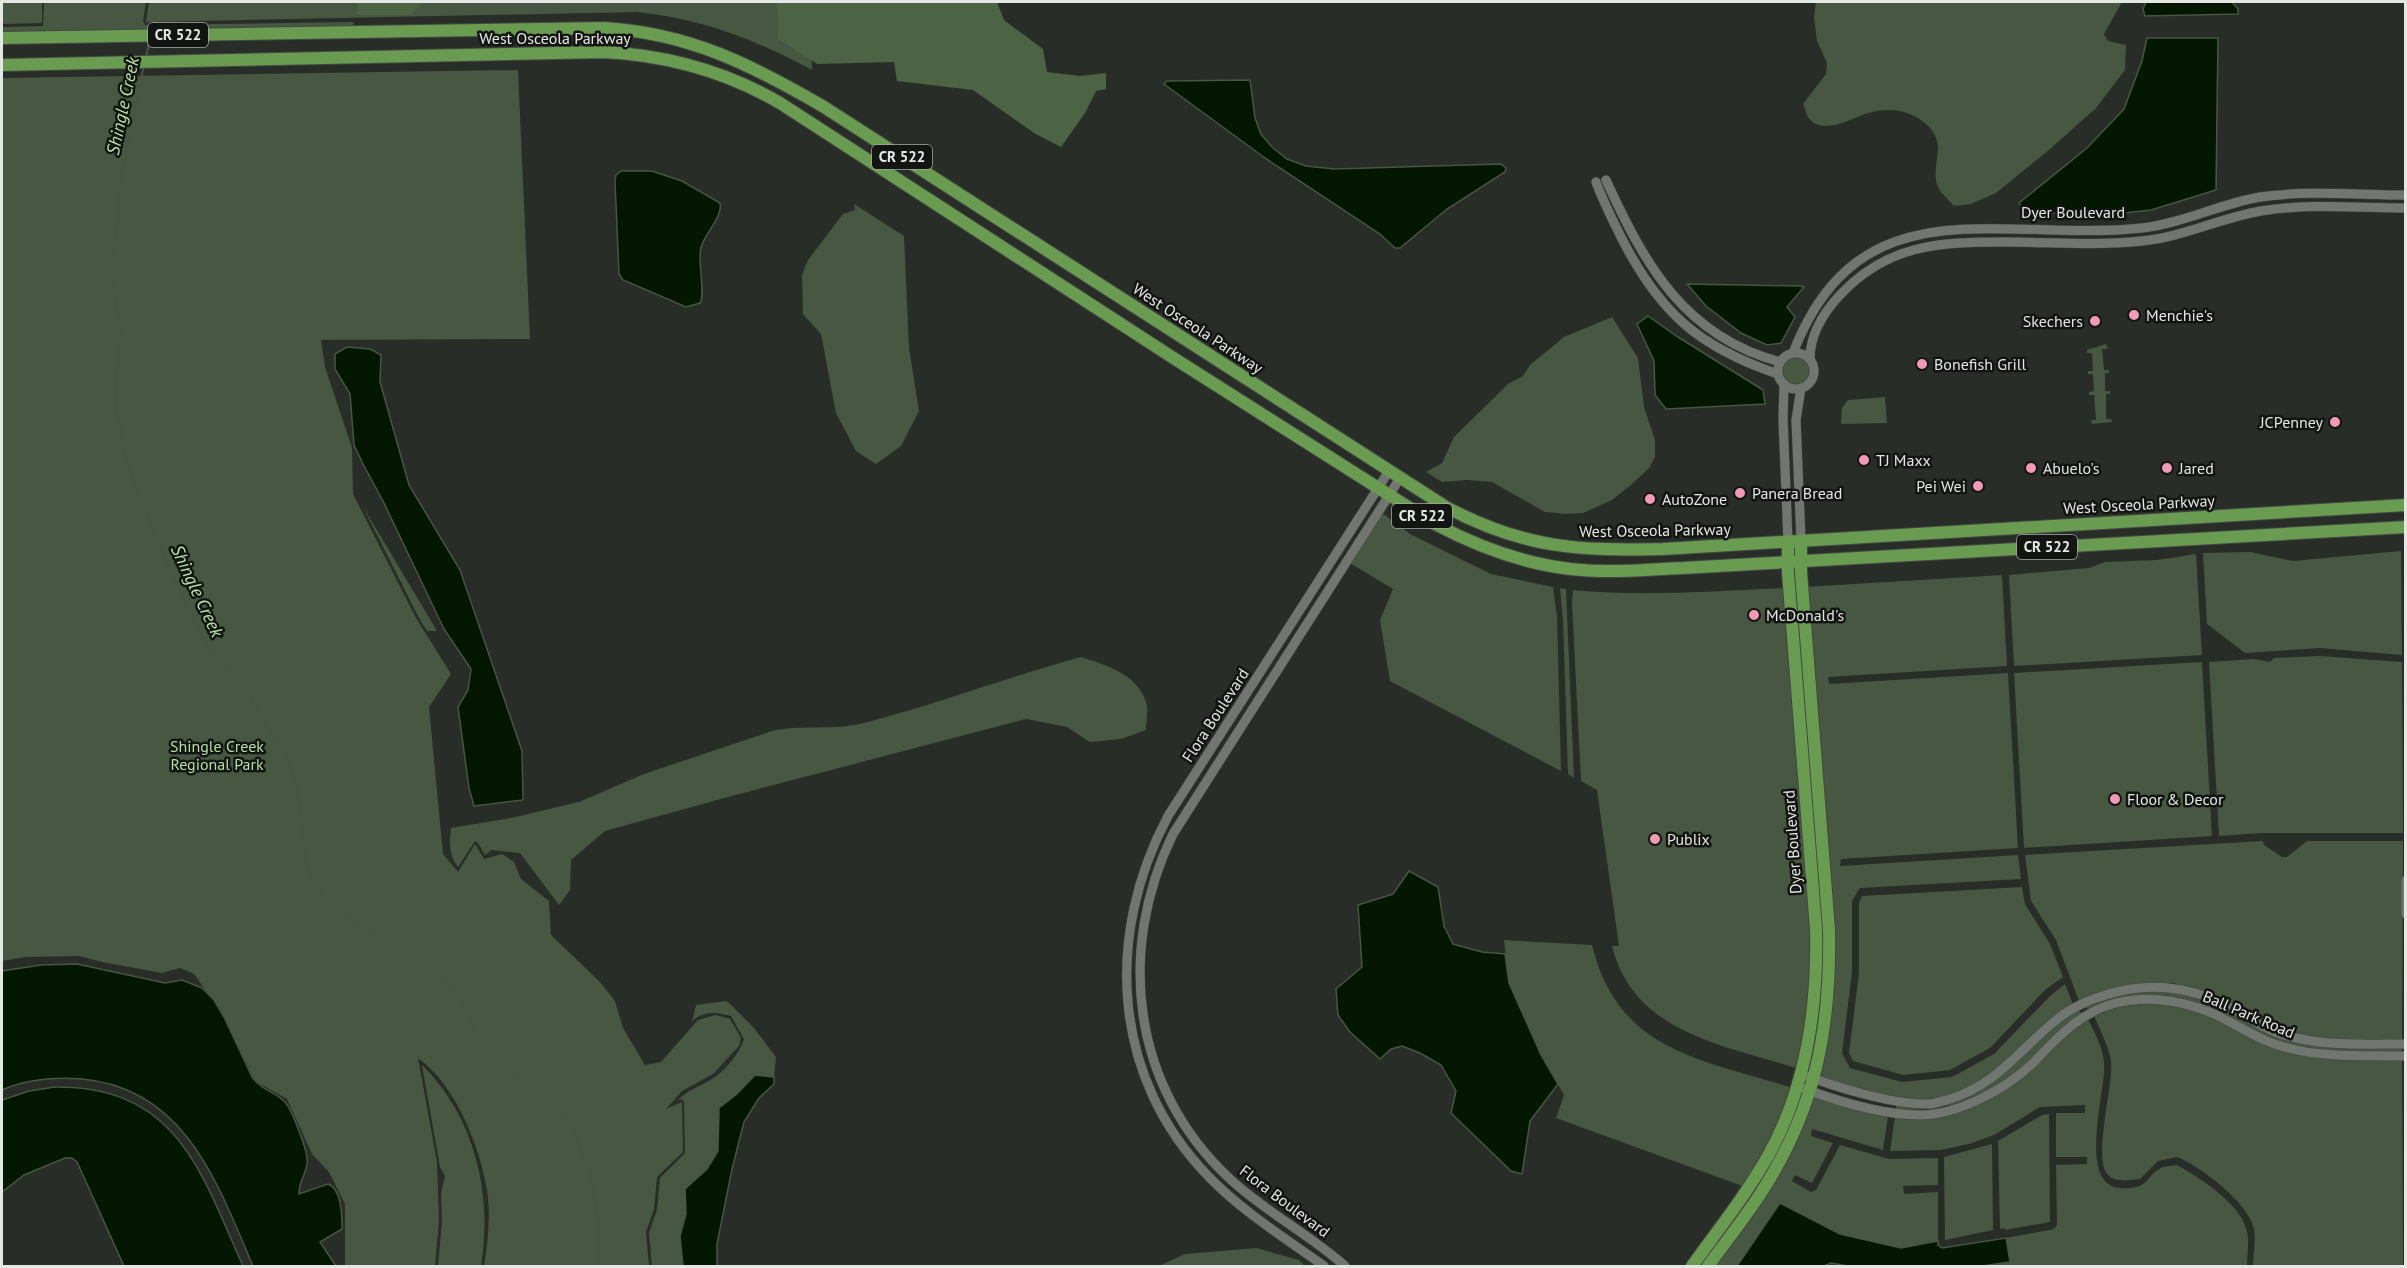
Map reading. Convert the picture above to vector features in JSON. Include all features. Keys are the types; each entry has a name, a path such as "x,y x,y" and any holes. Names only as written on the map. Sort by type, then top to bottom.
{"main road":[{"name":"West Osceola Parkway","path":"2,38 620,29 675,38 742,62 824,107 1446,507 1488,527 1531,541 1570,548 1663,549 2406,505"},
{"name":"West Osceola Parkway","path":"2,65 627,53 676,61 734,79 790,109 1384,492 1468,541 1511,557 1552,566 1607,571 2406,527"},
{"name":"Dyer Boulevard","path":"1708,1266 1759,1195 1781,1158 1805,1082 1824,1036 1828,1005 1830,969 1827,906 1801,540"},
{"name":"Dyer Boulevard","path":"1692,1266 1750,1186 1769,1154 1805,1082 1817,974 1788,541"},
{"path":"1798,695 1804,707 1808,772 1817,777"},
{"path":"1805,791 1814,807 1820,888 1827,906"}],"street":[{"path":"1778,374 1780,362 1793,353 1805,355 1810,359 1814,370 1812,380 1801,388 1796,389 1784,384 1778,374 1730,355 1695,334 1660,301 1638,269 1601,181 1653,270 1679,303 1712,332 1780,362"},
{"name":"Dyer Boulevard","path":"1793,353 1807,320 1819,300 1838,278 1886,245 1914,235 1958,229 2141,228 2173,222 2225,205 2263,197 2406,195"},
{"name":"Dyer Boulevard","path":"1810,359 1811,343 1821,321 1832,304 1851,284 1870,269 1895,255 1917,248 1956,242 2141,241 2187,232 2229,218 2264,210 2406,208"},
{"name":"Dyer Boulevard","path":"1784,384 1783,419 1788,541"},
{"name":"Dyer Boulevard","path":"1801,388 1796,420 1801,540"},
{"name":"Flora Boulevard","path":"1345,1266 1240,1188 1216,1166 1194,1138 1168,1097 1154,1061 1145,1030 1140,995 1139,954 1146,906 1156,870 1173,834 1394,474"},
{"name":"Flora Boulevard","path":"1324,1266 1237,1202 1209,1177 1185,1148 1164,1116 1148,1083 1136,1047 1126,997 1127,950 1131,917 1144,868 1158,835 1384,492"},
{"path":"2406,880 2406,914"},
{"name":"Ball Park Road","path":"1805,1082 1893,1102 1931,1104 1958,1097 1988,1082 2022,1054 2056,1020 2084,1003 2138,988 2175,987 2224,1004 2275,1032 2321,1042 2406,1044"},
{"path":"1126,997 1140,995"},
{"name":"Ball Park Road","path":"1805,1082 1880,1111 1921,1115 1968,1105 1996,1090 2031,1064 2055,1038 2081,1018 2116,1003 2152,999 2179,1002 2213,1014 2253,1035 2286,1048 2318,1054 2406,1056"}],"green space":[{"path":"2,2 42,2 42,23 2,24"},
{"path":"44,2 146,2 143,21 145,25 353,22 354,28 2,35 2,27 43,26"},
{"path":"149,2 810,2 812,70 728,32 684,20 637,12 146,22"},
{"path":"358,2 423,2 411,15 357,15"},
{"path":"777,2 997,2 1004,20 1043,49 1047,72 1080,76 1106,73 1106,89 1096,91 1085,113 1061,147 1034,133 973,90 897,81 894,62 817,64 778,39"},
{"path":"1816,2 2122,2 2104,34 2108,41 2126,45 2125,70 2096,108 1996,193 1971,204 1954,206 1937,184 1935,175 1937,140 1930,128 1920,119 1907,113 1888,110 1821,126 1808,117 1803,104 1826,74 1827,63 1817,41 1814,17"},
{"name":"Shingle Creek Regional Park","path":"518,70 530,339 321,340 325,367 352,448 353,494 416,618 451,674 429,707 443,854 458,872 475,844 484,859 502,854 514,862 521,879 549,901 551,935 599,981 615,1001 623,1028 645,1065 661,1062 698,1020 716,1015 730,1019 741,1038 739,1046 713,1074 682,1091 666,1109 682,1102 683,1152 657,1177 654,1209 646,1232 649,1266 484,1266 489,1205 480,1160 456,1102 445,1085 418,1058 437,1162 439,1220 435,1266 345,1266 345,1204 329,1172 312,1154 287,1099 255,1081 221,1012 194,974 180,968 162,973 79,956 25,957 2,961 2,78"},
{"path":"854,204 904,236 909,348 919,411 901,446 876,464 856,451 836,413 821,334 803,314 802,275 808,260 843,214 855,210"},
{"path":"1612,317 1638,358 1644,407 1655,440 1655,457 1649,468 1632,484 1612,500 1583,513 1567,514 1545,512 1492,482 1467,480 1442,482 1426,472 1442,463 1454,437 1508,384 1523,376 1530,365 1564,337"},
{"path":"2106,344 2108,349 2102,349 2104,370 2109,370 2109,373 2105,373 2105,391 2110,391 2110,394 2106,394 2106,419 2111,419 2112,422 2092,424 2091,420 2096,420 2094,395 2089,395 2089,392 2094,391 2093,374 2088,374 2088,371 2093,371 2092,353 2087,353 2087,350"},
{"path":"1796,358 1805,362 1809,371 1805,380 1796,384 1787,380 1783,371 1787,362"},
{"path":"1885,397 1887,423 1841,424 1842,408 1848,400"},
{"path":"362,505 437,631 427,631 418,616"},
{"path":"1382,513 1410,534 1491,574 1553,587 1557,617 1561,771 1390,681 1380,620 1393,589 1350,563"},
{"path":"2401,551 2402,655 2320,648 2245,653 2207,624 2203,553 2250,552 2293,561"},
{"path":"2196,554 2202,655 2014,666 2009,575 2089,568 2105,562 2157,560"},
{"path":"2002,575 2007,666 1828,677 1829,684 2008,673 2018,848 1841,859 1840,866 2018,855 2021,879 1860,888 1852,901 1852,972 1842,1053 1850,1068 1902,1082 1952,1077 1994,1054 2050,996 2065,984 2073,1004 1992,1074 1969,1087 1945,1096 1920,1100 1893,1098 1818,1076 1831,1005 1805,587"},
{"path":"1560,588 1566,589 1574,778 1568,774"},
{"path":"1786,588 1814,974 1799,1069 1713,1043 1686,1032 1661,1017 1640,999 1623,976 1612,946 1619,946 1597,790 1581,781 1572,603 1573,590 1653,593"},
{"path":"2320,656 2402,662 2403,833 2262,833 2219,836 2209,662 2254,659 2270,662 2274,658"},
{"path":"1081,657 1121,673 1138,686 1147,706 1146,730 1121,739 1090,742 1067,727 1026,719 605,831 571,860 570,890 559,905 520,853 491,850 485,855 475,841 458,867 451,853 451,828 511,818 579,802 644,774 772,731 841,727 864,723"},
{"path":"2202,662 2212,836 2024,848 2014,673"},
{"path":"2263,841 2264,845 2282,857 2287,857 2307,841 2403,841 2402,1039 2321,1039 2276,1028 2225,1001 2174,983 2141,984 2079,1001 2056,940 2031,901 2025,855"},
{"path":"2022,887 2025,904 2050,944 2063,977 2045,990 1990,1048 1950,1070 1903,1075 1853,1061 1849,1053 1859,973 1859,903 1862,896"},
{"path":"1504,940 1592,945 1604,981 1621,1008 1643,1030 1668,1046 1696,1058 1793,1088 1781,1120 1745,1187 1556,1118 1564,1095 1541,1055 1509,983"},
{"path":"2139,991 2174,991 2223,1008 2274,1035 2402,1047 2402,1052 2330,1051 2288,1045 2254,1032 2205,1006 2170,996 2144,996 2090,1010 2085,1007"},
{"path":"727,1001 754,1028 776,1057 774,1077 755,1075 737,1094 719,1108 718,1151 707,1169 685,1190 686,1214 680,1236 683,1266 652,1266 649,1233 657,1210 660,1178 685,1153 684,1102 682,1099 678,1100 724,1069 736,1055 744,1039 731,1016 716,1013 705,1014 692,1022 696,1005"},
{"path":"2152,1003 2178,1006 2212,1017 2285,1052 2402,1060 2403,1266 2253,1266 2255,1234 2250,1219 2234,1197 2198,1168 2177,1157 2158,1161 2140,1179 2119,1180 2108,1175 2102,1154 2111,1060 2094,1016 2116,1007"},
{"path":"2077,1010 2082,1013 2061,1029 2016,1073 1985,1093 1933,1109 1896,1109 1896,1106 1933,1108 1976,1092 1994,1081"},
{"path":"2088,1019 2100,1045 2104,1062 2096,1154 2099,1171 2107,1183 2120,1188 2130,1188 2143,1184 2163,1167 2177,1165 2186,1170 2227,1200 2242,1219 2248,1237 2247,1266 1982,1266 2010,1262 2006,1238 2054,1229 2057,1225 2056,1165 2087,1164 2087,1157 2056,1157 2056,1113 2085,1113 2085,1105 2040,1107 1994,1135 1969,1144 1940,1150 1890,1151 1895,1116 1922,1119 1970,1109 1998,1094 2058,1041"},
{"path":"422,1065 455,1108 476,1158 482,1185 484,1212 481,1266 438,1266 442,1221 441,1193 445,1176 440,1167"},
{"path":"1799,1090 1805,1093 1794,1124 1757,1193 1704,1266 1696,1266 1752,1188"},
{"path":"1812,1095 1888,1116 1883,1150 1812,1129 1811,1136 1833,1143 1812,1183 1795,1175 1792,1181 1811,1192 1816,1190 1840,1145 1889,1159 1938,1158 1938,1185 1903,1186 1904,1194 1938,1192 1938,1241 1901,1248 1840,1234 1780,1203 1737,1266 1712,1266"},
{"path":"2049,1114 2050,1222 2000,1229 1998,1141 2042,1115"},
{"path":"1992,1144 1993,1230 1945,1240 1944,1157"},
{"path":"1256,1248 1299,1260 1305,1266 1159,1266 1185,1254"}],"shaded area":[{"path":"2146,2 2232,2 2238,9 2238,14 2145,16 2143,9"},
{"path":"2147,38 2218,38 2216,190 2151,210 2124,213 2026,213 2019,203 2087,148 2124,109 2142,61"},
{"path":"1250,80 1255,118 1261,134 1287,159 1306,166 1334,169 1501,164 1506,168 1505,172 1447,209 1400,248 1395,248 1380,234 1265,158 1164,84 1167,81"},
{"path":"621,171 652,171 682,181 720,203 719,214 701,247 702,299 700,303 686,307 623,280 619,274 615,181 616,175"},
{"path":"1687,284 1804,287 1787,307 1795,317 1781,343 1767,345 1741,333 1706,306"},
{"path":"1648,316 1763,390 1765,404 1666,409 1655,395 1654,361 1637,324"},
{"path":"347,347 370,349 381,355 380,382 409,485 460,570 522,751 523,800 474,806 469,788 458,707 468,690 471,669 444,629 354,445 350,394 335,369 335,354"},
{"path":"1409,871 1438,887 1444,926 1453,944 1482,952 1505,954 1509,983 1541,1055 1558,1084 1530,1121 1522,1174 1511,1171 1451,1113 1456,1091 1441,1065 1402,1046 1391,1049 1380,1059 1350,1032 1338,1015 1336,989 1362,967 1358,905 1393,894"},
{"path":"77,964 165,983 182,980 202,988 214,1000 252,1077 285,1102 295,1120 307,1158 299,1194 328,1184 333,1187 339,1197 342,1229 320,1242 336,1266 253,1266 211,1174 173,1121 148,1101 118,1086 82,1079 41,1080 21,1083 2,1090 2,971 41,965"},
{"path":"755,1075 774,1077 774,1084 759,1098 744,1122 717,1244 717,1266 683,1266 680,1236 686,1214 685,1189 707,1169 718,1151 719,1108 737,1094"},
{"path":"55,1087 97,1091 130,1101 157,1119 179,1141 197,1168 243,1266 124,1266 77,1162 72,1158 65,1158 24,1175 2,1192 2,1100 29,1091"},
{"path":"1780,1203 1840,1234 1901,1248 1938,1241 1938,1245 1942,1248 2006,1238 2010,1262 1982,1266 1848,1266 1831,1263 1824,1266 1737,1266"}],"waterway":[{"name":"Shingle Creek","path":"152,31 160,2"},
{"name":"Shingle Creek","path":"146,57 150,39"},
{"name":"Shingle Creek","path":"144,65 120,184 114,250 115,297 121,330 115,387 116,408 125,454 144,508 182,597 210,651 246,689 268,729 287,754 288,765 294,775 299,799 307,868 325,900 365,930 442,978 457,992 480,1044 490,1060 536,1084 571,1123 590,1173 600,1230 598,1266"}],"place":[{"name":"Menchie's","path":"2134,315"},
{"name":"Skechers","path":"2095,321"},
{"name":"Bonefish Grill","path":"1922,364"},
{"name":"JCPenney","path":"2335,422"},
{"name":"TJ Maxx","path":"1864,460"},
{"name":"Abuelo's","path":"2031,468"},
{"name":"Jared","path":"2167,468"},
{"name":"Pei Wei","path":"1978,486"},
{"name":"Panera Bread","path":"1740,493"},
{"name":"AutoZone","path":"1650,499"},
{"name":"McDonald's","path":"1754,615"},
{"name":"Floor & Decor","path":"2115,799"},
{"name":"Publix","path":"1655,839"}]}
